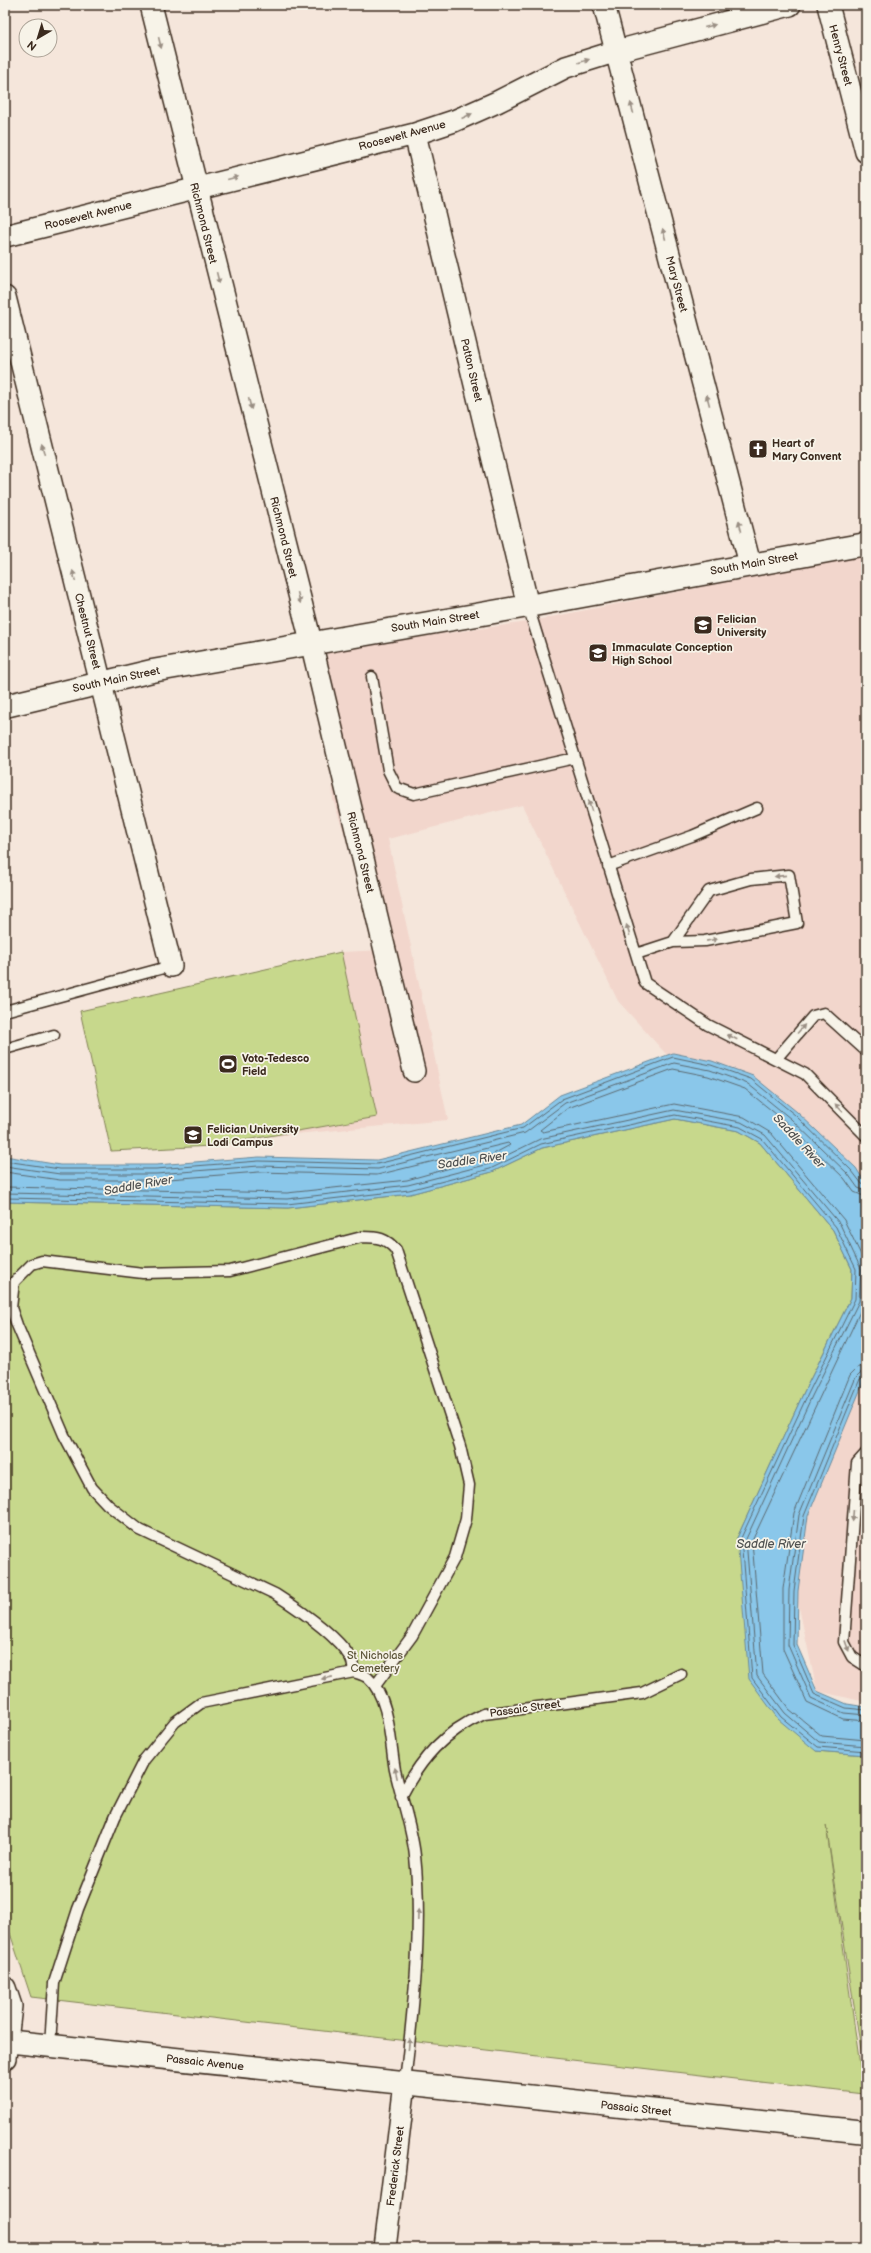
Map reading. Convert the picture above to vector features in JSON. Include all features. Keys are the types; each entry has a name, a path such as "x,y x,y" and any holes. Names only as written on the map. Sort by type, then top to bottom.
{"street":[{"name":"Richmond Street","path":"151,5 195,188 311,642 414,1071"},
{"name":"Mary Street","path":"604,5 750,564"},
{"name":"Roosevelt Avenue","path":"5,236 415,134 454,121 497,102 566,67 617,51 790,5"},
{"name":"Henry Street","path":"828,5 866,152"},
{"name":"Patton Street","path":"415,134 528,606"},
{"name":"Chestnut Street","path":"5,297 171,966"},
{"name":"South Main Street","path":"5,706 101,681 311,642 528,606 750,564 866,544"},
{"path":"5,1988 11,2006 6,2047"},
{"name":"Passaic Avenue","path":"6,2047 50,2046 405,2083"},
{"name":"Passaic Street","path":"405,2083 866,2132"},
{"name":"Frederick Street","path":"385,2248 405,2083"}],"lane":[{"path":"528,606 645,983 708,1024 805,1074 866,1136"},
{"path":"372,677 388,770 397,788 414,794 575,758"},
{"path":"608,866 692,836 757,808"},
{"path":"636,954 673,942 705,941 797,923 789,875 751,879 709,891 673,942"},
{"path":"5,1011 171,966"},
{"path":"776,1059 813,1016 824,1014 866,1051"},
{"path":"5,1049 54,1035"},
{"path":"354,1672 351,1658 315,1622 293,1605 275,1594 140,1530 108,1505 92,1488 64,1435 11,1308 14,1282 32,1264 42,1261 60,1262 143,1273 191,1273 230,1271 362,1237 379,1237 388,1241 396,1250 460,1446 469,1485 466,1518 455,1557 412,1636 375,1686"},
{"path":"866,1453 857,1463 844,1642 852,1657 866,1666"},
{"path":"50,2046 54,1983 78,1909 115,1818 144,1760 175,1722 201,1703 354,1672 367,1677 375,1686 383,1701 415,1854 418,1902 416,1983 405,2083"},
{"name":"Passaic Street","path":"402,1797 413,1775 445,1736 467,1722 484,1714 642,1693 681,1674"}],"shaded area":[{"name":"Felician University Lodi Campus","path":"866,554 866,1702 817,1691 789,1561 835,1160 676,1065 618,1001 522,805 388,839 448,1120 111,1151 80,1011 341,952 384,950 333,800 327,650 521,623"}],"green space":[{"name":"Voto-Tedesco Field","path":"341,952 377,1117 212,1146 111,1151 80,1011"},
{"name":"St Nicholas Cemetery","path":"675,1119 739,1131 760,1143 833,1230 852,1269 851,1298 804,1392 737,1538 816,1751 866,1755 866,2082 826,1825 864,2094 31,1997 5,1918 5,1202 288,1208 410,1194 492,1172 542,1148"}],"water":[{"name":"Saddle River","path":"673,1053 712,1061 753,1076 797,1112 856,1168 866,1184 866,1376 808,1516 798,1591 797,1645 817,1691 847,1704 866,1707 866,1755 816,1751 778,1719 749,1679 737,1538 804,1392 851,1298 852,1269 833,1230 760,1143 739,1131 675,1119 542,1148 492,1172 410,1194 288,1208 5,1202 5,1156 60,1165 156,1165 259,1157 377,1160 521,1125 560,1095"}],"place":[{"name":"Heart of Mary Convent","path":"758,449"},
{"name":"Felician University","path":"703,625"},
{"name":"Immaculate Conception High School","path":"598,653"},
{"name":"Voto-Tedesco Field","path":"228,1064"},
{"name":"Felician University Lodi Campus","path":"193,1135"}]}
